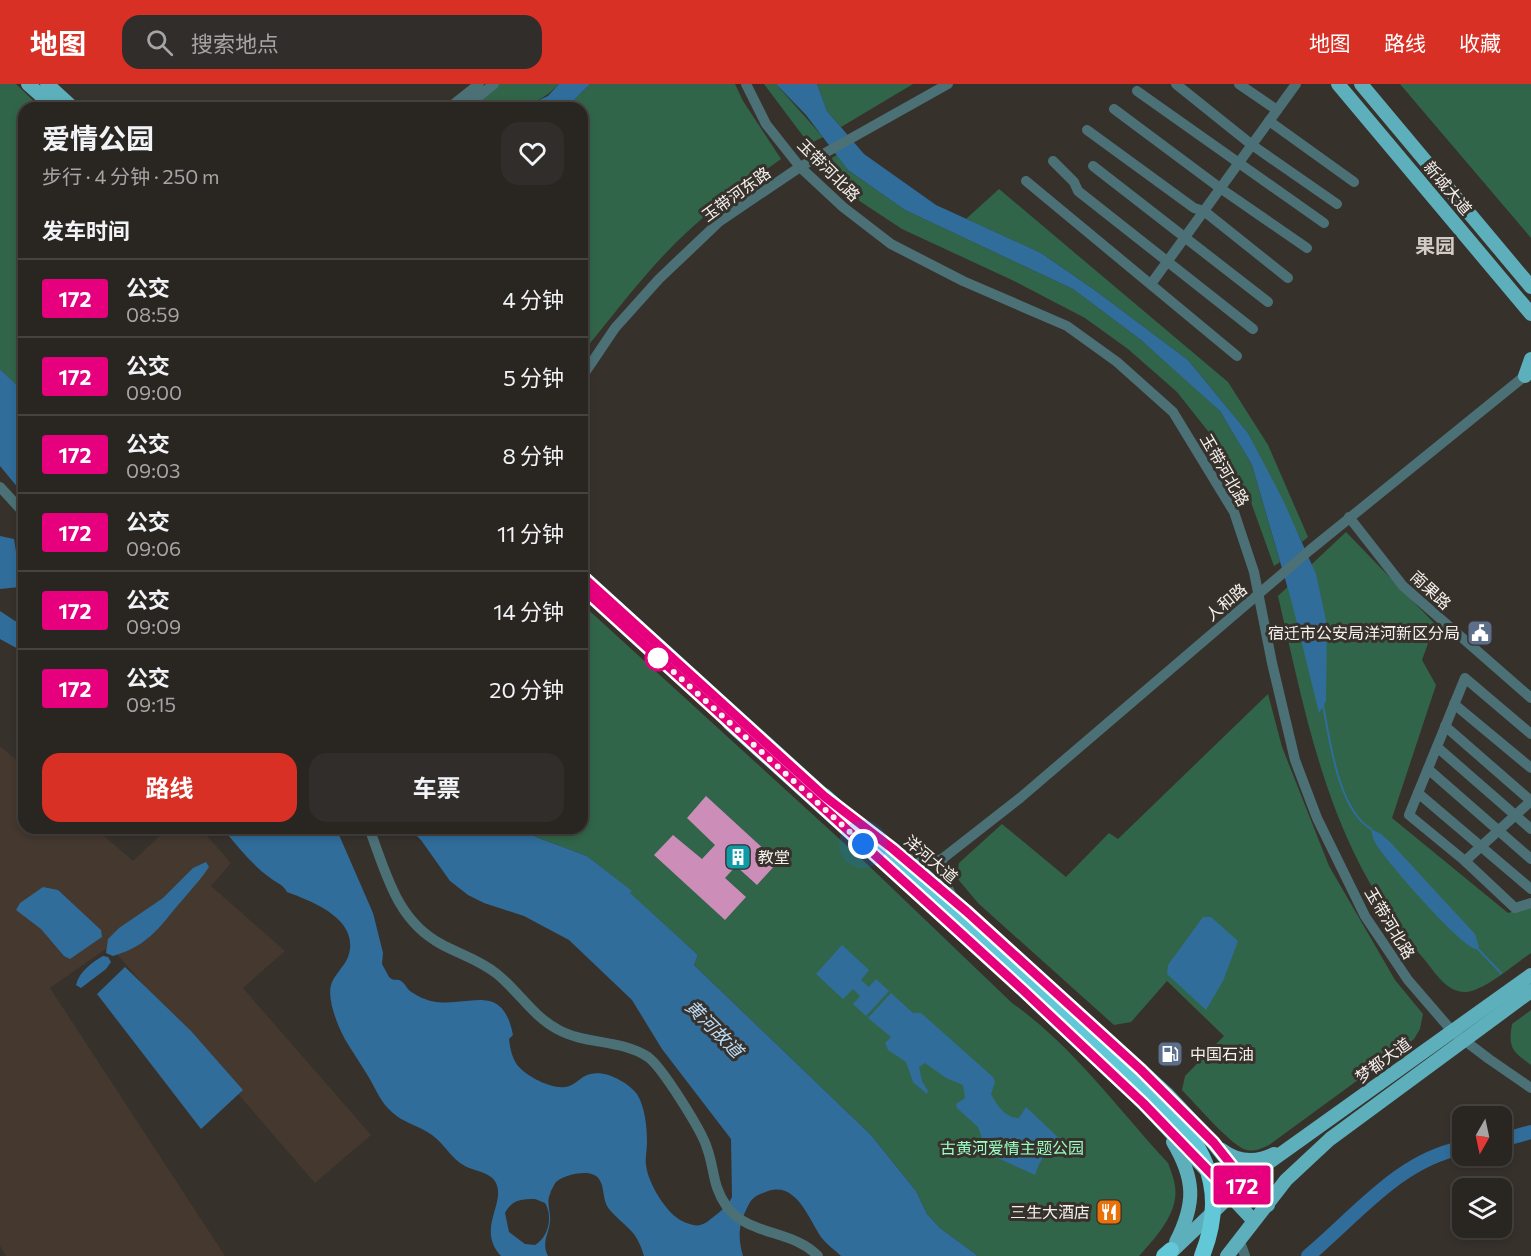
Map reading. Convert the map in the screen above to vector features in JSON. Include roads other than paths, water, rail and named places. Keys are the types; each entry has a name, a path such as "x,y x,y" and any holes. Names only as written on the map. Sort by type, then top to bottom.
{"highway":[{"path":"824,796 899,859 1103,1047 1186,1132 1205,1162 1213,1194 1212,1223 1202,1256"}],"main road":[{"path":"28,84 48,102"},
{"path":"47,84 66,102"},
{"name":"新城大道","path":"1338,84 1527,304"},
{"name":"新城大道","path":"1361,84 1531,287"},
{"path":"1527,304 1531,328"},
{"path":"1529,374 1531,359"},
{"path":"588,581 824,796"},
{"name":"洋河大道","path":"588,593 1005,974 1159,1120 1253,1220"},
{"name":"洋河大道","path":"899,859 961,906 1168,1095 1249,1178 1268,1204"},
{"name":"梦都大道","path":"1268,1204 1286,1180 1330,1139 1531,975"},
{"name":"梦都大道","path":"1249,1178 1294,1144 1458,1035 1531,991"},
{"path":"1159,1120 1182,1157 1190,1177 1192,1193 1187,1215 1168,1254"},
{"path":"1214,1143 1236,1157 1254,1160 1263,1159 1294,1144"},
{"path":"1168,1254 1249,1178"},
{"path":"1232,1248 1268,1204"}],"street":[{"path":"456,102 479,84"},
{"path":"472,102 494,84"},
{"name":"玉带河北路","path":"746,84 766,123 800,167 843,207 891,244 963,281 1067,326 1117,362 1173,412 1234,512 1254,572 1295,760 1317,818 1365,916 1408,980 1458,1035 1531,1088"},
{"name":"玉带河东路","path":"588,368 615,328 668,271 720,221 800,167 948,84"},
{"path":"1176,84 1252,145 1337,204"},
{"path":"1239,84 1277,110"},
{"path":"1151,284 1296,84"},
{"path":"1137,91 1324,223"},
{"path":"1114,109 1220,188 1307,248"},
{"path":"1269,121 1354,182"},
{"path":"1087,130 1194,208 1204,211 1288,278"},
{"path":"1053,162 1074,182 1078,191 1252,328"},
{"path":"1093,166 1268,302"},
{"path":"1026,181 1237,356"},
{"name":"人和路","path":"942,860 1020,798 1310,550 1529,374"},
{"path":"0,487 18,506"},
{"name":"南果路","path":"1349,518 1403,586 1531,698"},
{"path":"1531,734 1465,678 1409,815 1465,861 1515,908 1531,903"},
{"path":"1454,704 1531,768"},
{"path":"1445,726 1531,801 1465,861"},
{"path":"1437,747 1531,829"},
{"path":"1428,769 1531,859"},
{"path":"1418,793 1531,889"},
{"path":"371,834 388,883 407,916 426,936 497,974 539,1016 558,1030 623,1046 648,1058 660,1069 702,1134 711,1157 715,1187 734,1215 807,1246 818,1256"},
{"path":"899,859 927,863 942,860 944,883 961,906"},
{"path":"1232,1248 1245,1256"}],"water":[{"path":"559,84 590,84 572,102 535,102 548,96"},
{"path":"776,84 817,84 827,111 864,154 936,205 1041,253 1188,360 1248,433 1283,500 1316,574 1327,625 1326,701 1319,713 1292,603 1252,465 1220,411 1141,340 1073,289 905,210 848,170 806,115"},
{"path":"0,369 18,386 18,488 0,466"},
{"path":"0,536 14,539 18,564 18,587 0,589"},
{"path":"0,611 18,621 18,649 0,639"},
{"path":"1371,829 1390,842 1475,934 1479,947 1476,949 1468,945 1426,905 1378,848"},
{"name":"黄河故道","path":"227,834 339,834 373,913 383,953 382,964 389,977 401,981 412,993 429,1000 444,1002 481,1000 501,1007 508,1018 513,1035 509,1039 515,1062 524,1072 541,1082 565,1087 585,1076 598,1073 606,1074 627,1084 637,1094 644,1111 647,1136 646,1165 654,1189 664,1205 676,1217 688,1224 701,1225 721,1211 732,1197 731,1139 662,1049 632,1000 569,940 524,916 484,903 468,895 450,881 415,834 531,834 587,856 632,891 630,893 698,955 694,965 871,1135 916,1191 927,1214 940,1228 978,1256 841,1256 821,1237 799,1201 784,1191 774,1190 755,1197 750,1202 741,1223 740,1242 743,1256 644,1256 634,1234 609,1209 599,1179 585,1173 560,1179 551,1191 548,1201 550,1221 545,1242 548,1256 501,1256 491,1236 498,1191 494,1179 460,1163 432,1135 397,1116 389,1109 381,1100 343,1035 334,1013 330,991 332,981 348,957 350,944 348,933 342,923 322,907 287,892 244,854","holes":["535,1199 545,1203 548,1226 544,1237 535,1245 525,1244 509,1232 505,1213 517,1201"]},
{"path":"206,862 209,867 206,871 146,940 113,956 106,953 108,939 119,928 163,898 193,868"},
{"path":"43,887 58,890 101,930 102,937 70,959 64,956 41,929 16,910 20,903"},
{"path":"1203,917 1211,917 1238,941 1223,981 1206,1010 1167,974 1168,965"},
{"path":"842,945 869,970 861,980 869,987 876,979 889,991 866,1016 853,1004 860,996 853,989 843,999 816,974"},
{"path":"103,956 108,957 111,962 106,969 81,988 76,985 86,968"},
{"path":"125,967 191,1031 243,1090 201,1129 97,994"},
{"path":"891,993 913,1013 921,1013 993,1077 995,1082 991,1094 1006,1113 1019,1118 1026,1107 1063,1142 1045,1155 1035,1175 987,1153 978,1127 957,1108 956,1104 965,1098 963,1085 946,1078 925,1063 919,1067 922,1081 928,1091 927,1094 913,1082 906,1062 888,1050 885,1043 891,1037 868,1018"}],"waterway":[{"path":"1323,705 1337,773 1343,790 1360,819 1371,829"},
{"path":"1477,948 1501,973"},
{"path":"1512,1137 1531,1132"},
{"path":"1308,1256 1361,1207 1398,1177 1418,1164 1452,1151"}],"place":[{"name":"宿迁市公安局洋河新区分局","path":"1480,633"},
{"name":"教堂","path":"738,857"},
{"name":"中国石油","path":"1170,1054"},
{"name":"三生大酒店","path":"1109,1212"}],"district":[{"name":"果园","path":"1435,246"}],"park label":[{"name":"古黄河爱情主题公园","path":"1012,1148"}]}
